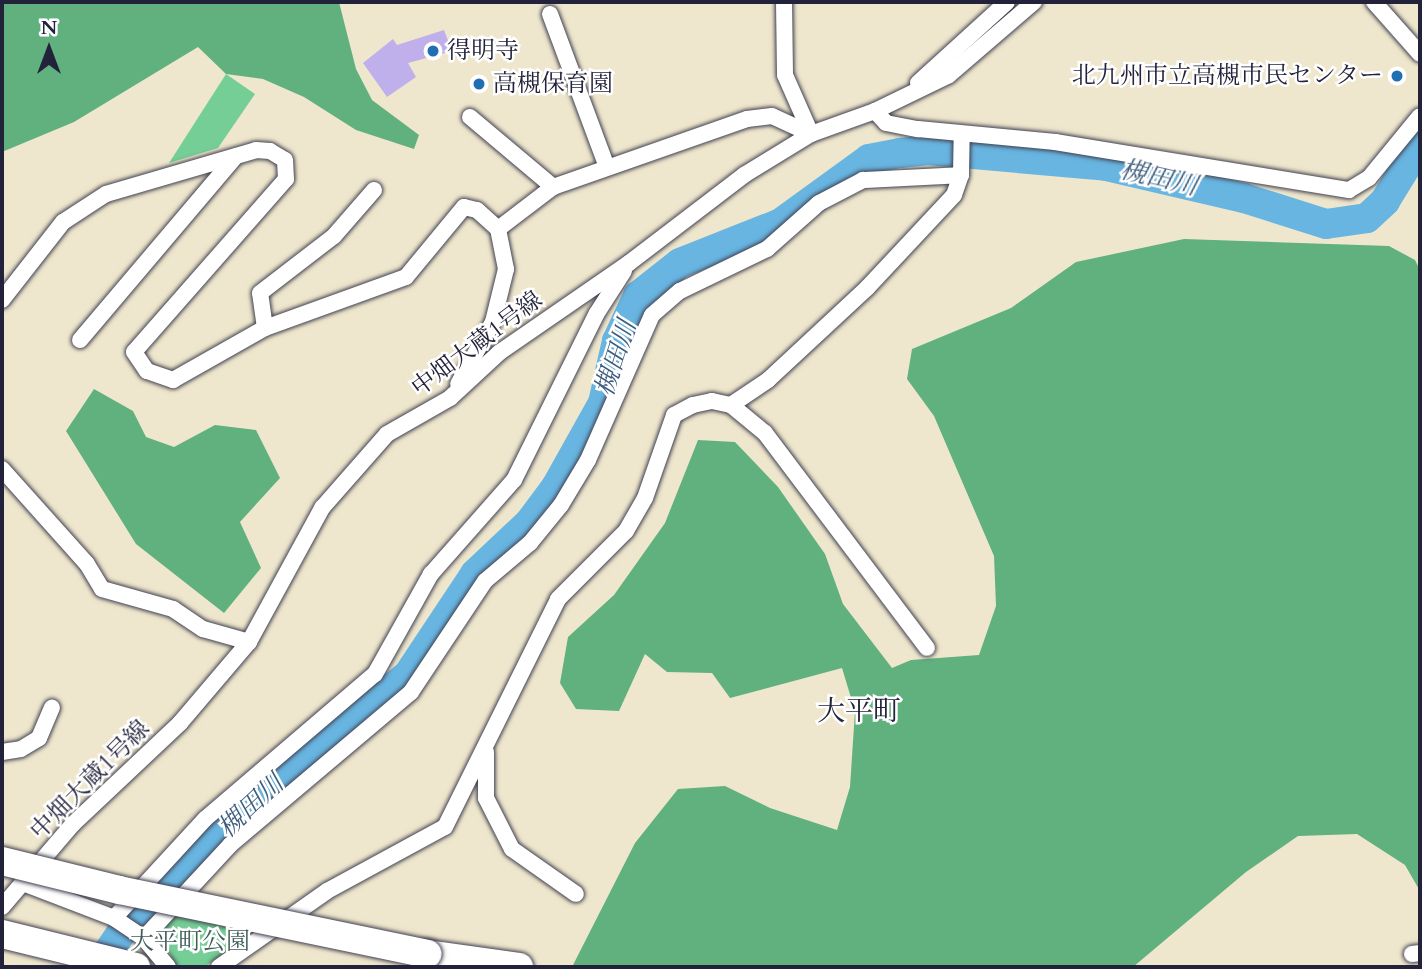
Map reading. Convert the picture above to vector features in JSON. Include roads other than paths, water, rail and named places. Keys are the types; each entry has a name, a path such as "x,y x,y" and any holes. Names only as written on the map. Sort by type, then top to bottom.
{"highway":[{"path":"2,861 119,890 427,954 519,967"},
{"path":"2,934 136,967"}],"street":[{"path":"785,2 785,75 811,134"},
{"path":"898,99 1007,2"},
{"name":"中畑大蔵1号線","path":"2,907 73,824 180,723 249,642 322,508 342,480 387,434 450,398 500,352 629,263 744,175 811,134 875,111 949,75 1034,2"},
{"path":"1374,2 1420,54"},
{"path":"550,14 607,167"},
{"path":"875,111 886,123 962,136 1055,142 1349,190 1369,178 1420,116"},
{"path":"498,229 553,187 747,119 772,116 811,134"},
{"path":"470,117 553,187"},
{"path":"731,405 768,380 867,288 954,195 961,173 962,136"},
{"path":"2,300 63,222 106,194 236,156 270,151 285,160 286,179 134,352 147,371 173,380 265,328 406,277 464,207 477,210 498,229 506,269 494,322 450,398"},
{"path":"80,340 236,156"},
{"path":"144,939 230,845 411,692 485,581 530,542 562,505 588,460 652,315 680,291 767,249 819,204 863,180 961,173"},
{"path":"265,328 260,293 334,236 374,190"},
{"path":"114,918 205,819 375,674 431,574 514,480 597,313 629,263"},
{"path":"2,275 15,285"},
{"path":"219,967 327,891 445,827 486,750 558,599 626,531 645,498 674,415 712,401 731,405 765,433 927,648"},
{"path":"2,469 87,564 102,589 173,609 203,629 249,642"},
{"path":"2,751 21,749 38,738 51,708"},
{"path":"486,750 486,797 512,849 576,894"},
{"path":"23,883 114,918 144,939 168,967"}],"waterway":[{"name":"槻田川","path":"98,967 121,933 264,791 408,675 475,574 530,522 556,487 603,403 617,341 638,296 680,263 781,223 869,159 900,153 928,150 1106,166 1244,198 1326,224 1367,218 1385,201 1420,144"}],"place":[{"name":"得明寺","path":"433,51"},
{"name":"北九州市立高槻市民センター","path":"1397,76"},
{"name":"高槻保育園","path":"479,84"}],"district":[{"name":"大平町","path":"859,711"}],"park label":[{"name":"大平町公園","path":"190,942"}]}
